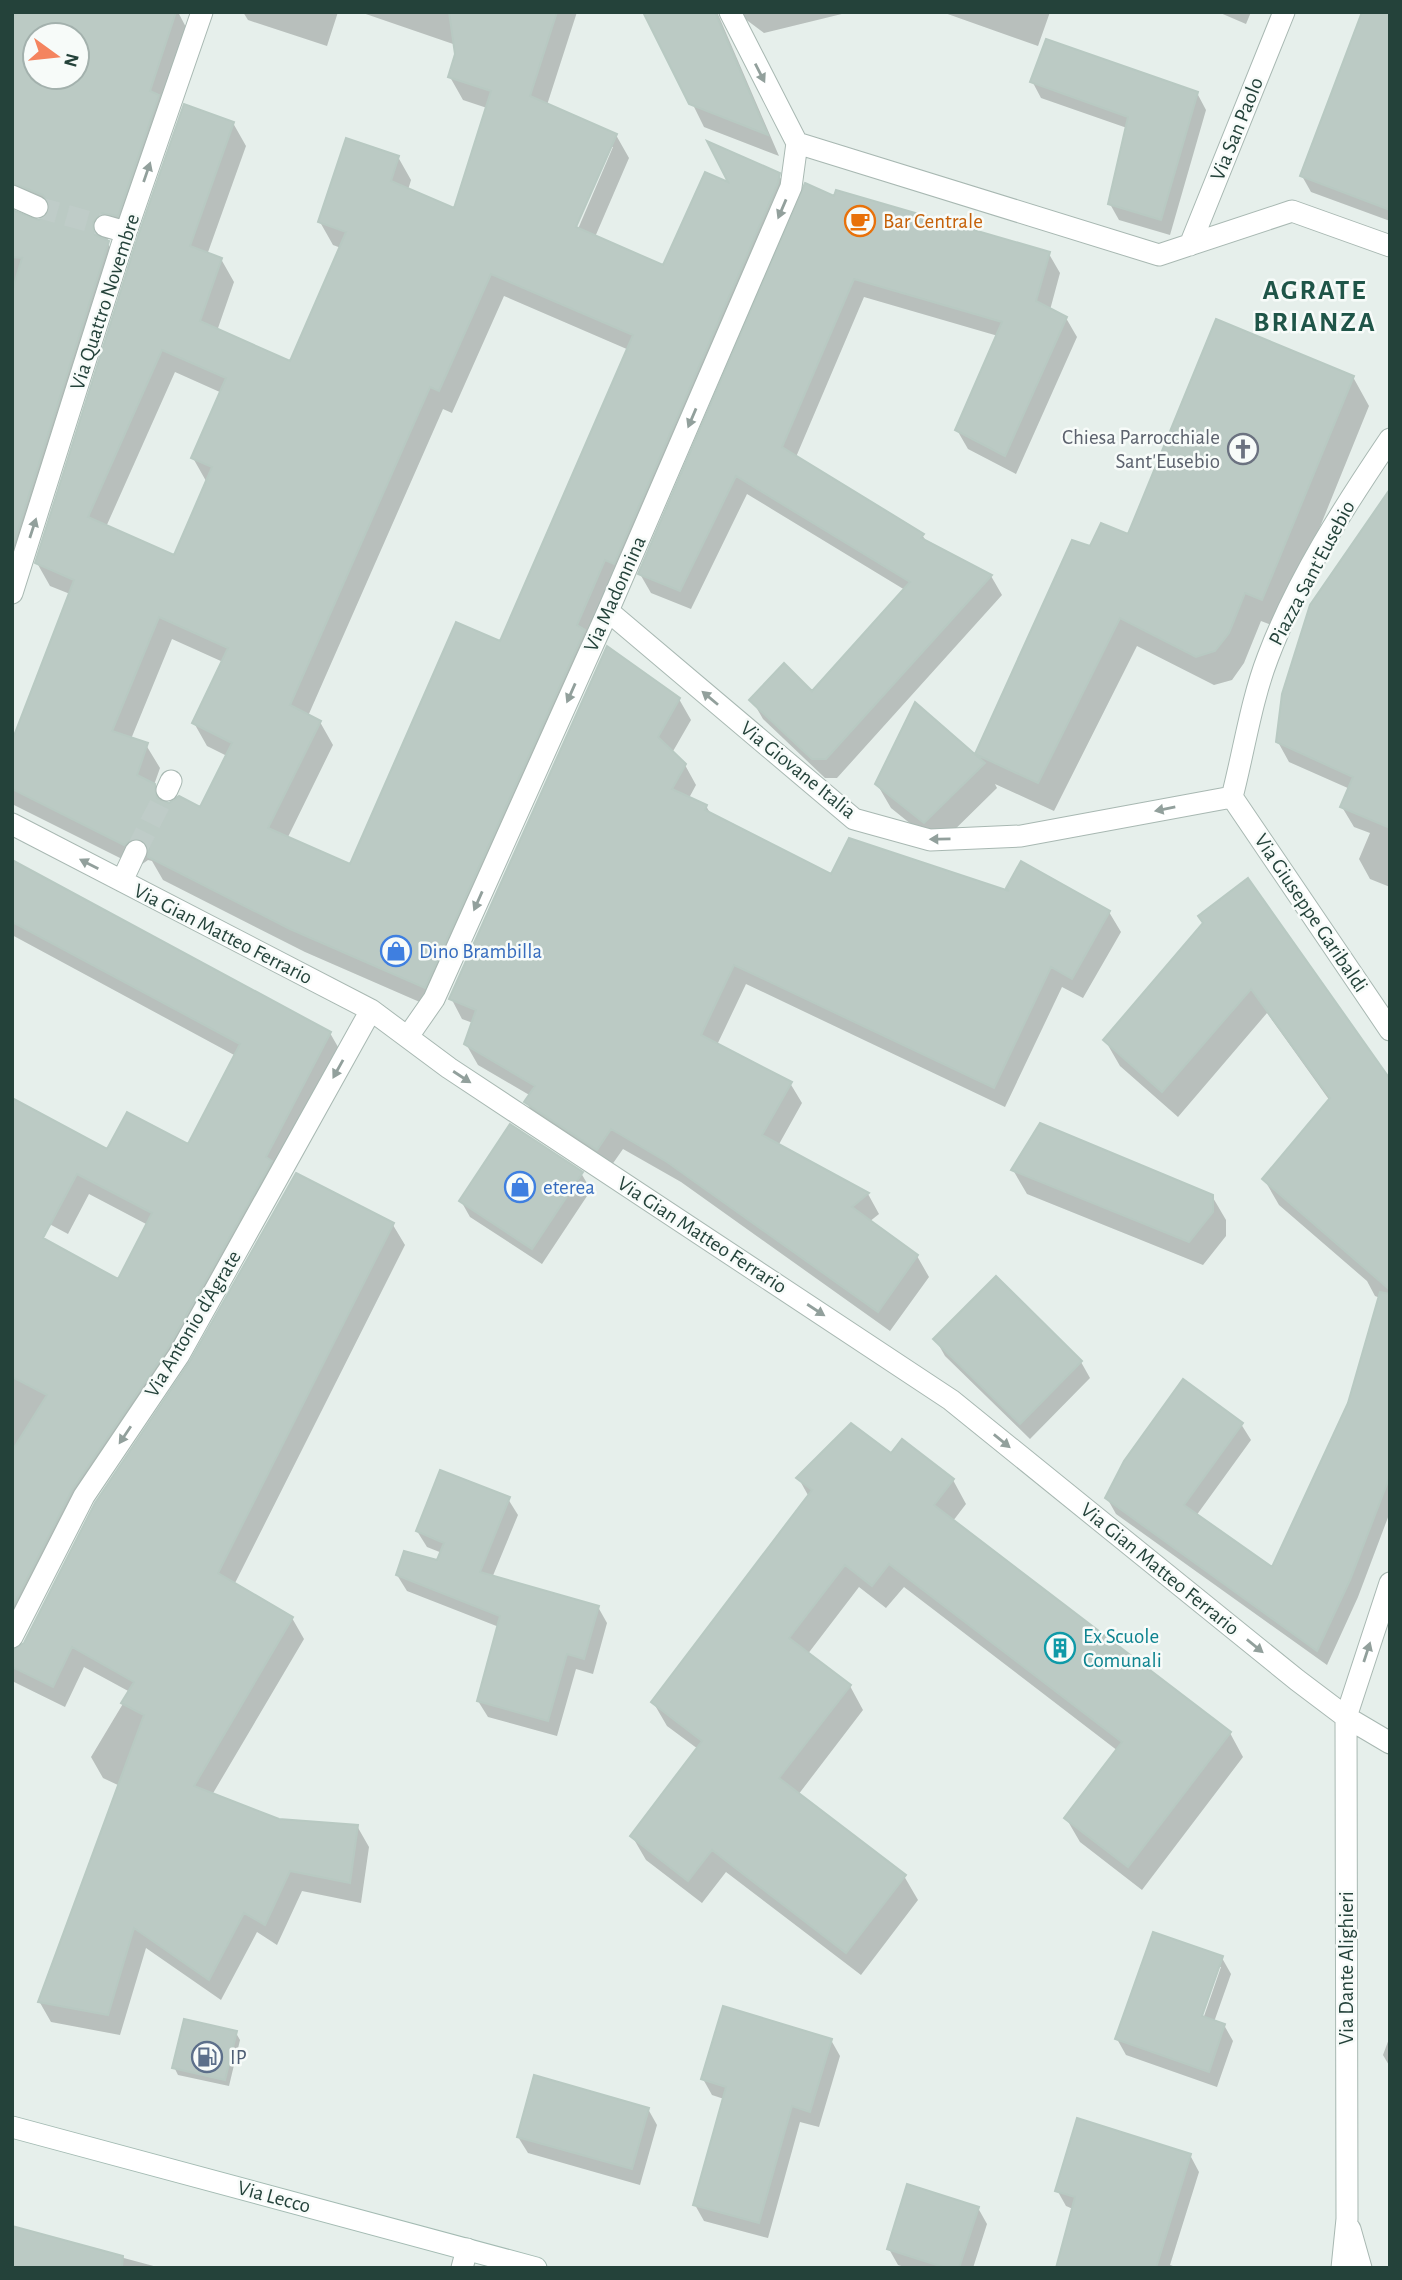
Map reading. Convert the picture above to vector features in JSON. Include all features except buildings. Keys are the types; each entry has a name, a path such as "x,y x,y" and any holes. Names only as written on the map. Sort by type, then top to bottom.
{"street":[{"name":"Via Quattro Novembre","path":"12,593 126,232 202,12"},
{"path":"730,12 797,143 1159,255 1292,211 1390,246"},
{"name":"Via San Paolo","path":"1190,245 1284,12"},
{"name":"Via Madonnina","path":"409,1035 434,999 608,611 791,187 797,143"},
{"path":"12,196 37,207"},
{"path":"104,226 126,232"},
{"name":"Piazza Sant'Eusebio","path":"1232,797 1267,659 1296,596 1361,481 1390,439"},
{"name":"Via Giovane Italia","path":"608,611 853,819 930,840 1021,836 1232,797"},
{"name":"Via Giuseppe Garibaldi","path":"1232,797 1390,1030"},
{"name":"Via Gian Matteo Ferrario","path":"12,824 371,1010 409,1035 449,1068 951,1400 1346,1717 1390,1743"},
{"path":"121,881 136,851"},
{"name":"Via Antonio d'Agrate","path":"12,1637 84,1496 179,1355 371,1010"},
{"path":"1346,1717 1390,1583"},
{"name":"Via Dante Alighieri","path":"1342,2268 1347,2219 1346,1717"},
{"name":"Via Lecco","path":"12,2127 465,2258 536,2268"},
{"name":"Via Dante Alighieri","path":"1347,2219 1361,2268"}],"tunnel":[{"path":"37,207 105,226"},
{"path":"136,851 167,790"}],"place":[{"name":"Bar Centrale","path":"860,221"},
{"name":"Chiesa Parrocchiale Sant'Eusebio","path":"1243,449"},
{"name":"Dino Brambilla","path":"396,951"},
{"name":"eterea","path":"520,1187"},
{"name":"Ex Scuole Comunali","path":"1060,1648"},
{"name":"IP","path":"207,2057"}],"district":[{"name":"AGRATE BRIANZA","path":"1315,307"}]}
